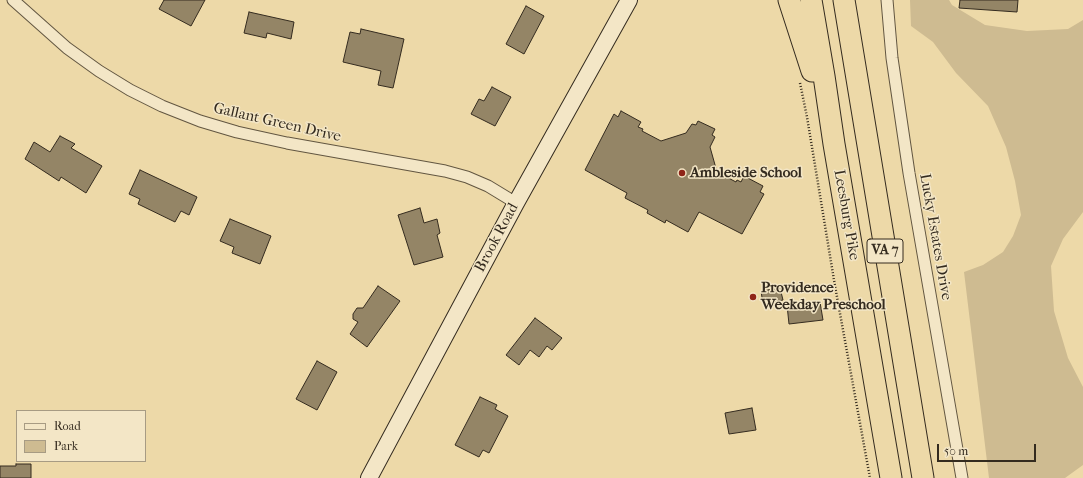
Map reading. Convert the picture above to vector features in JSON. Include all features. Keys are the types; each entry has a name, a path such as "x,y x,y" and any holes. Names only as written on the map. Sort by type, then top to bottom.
{"highway":[{"path":"790,0 834,144"},
{"name":"Leesburg Pike","path":"811,0 891,478"},
{"name":"VA 7","path":"844,0 923,478"}],"street":[{"name":"Gallant Green Drive","path":"13,0 73,53 124,86 162,106 200,121 237,132 466,177 488,186 516,204"},
{"name":"Brook Road","path":"368,478 628,0"},
{"name":"Lucky Estates Drive","path":"887,0 892,58 908,166 962,478"}],"path":[{"path":"799,79 808,118 835,286 870,478"}],"green space":[{"path":"910,0 949,0 952,5 985,25 1027,31 1068,29 1083,20 1083,212 1063,239 1051,266 1054,311 1068,358 1083,387 1083,465 1065,478 989,478 964,272 983,265 1003,252 1013,236 1021,215 1015,181 1006,147 988,106 956,73 933,42 911,26"}],"building":[{"path":"164,0 205,0 191,26 159,9"},
{"path":"960,0 1018,0 1017,12 959,8"},
{"path":"526,6 544,16 524,54 506,44"},
{"path":"249,12 294,22 291,39 267,33 266,38 244,33"},
{"path":"361,29 404,39 393,88 378,85 381,71 343,62 350,32 360,34"},
{"path":"492,87 511,97 495,126 471,114 479,99 484,101"},
{"name":"Ambleside School","path":"621,111 641,122 638,127 643,129 642,131 661,141 686,133 692,124 696,125 698,121 715,129 712,135 715,137 710,147 717,172 736,182 737,180 741,182 744,176 763,186 760,192 764,194 742,234 699,212 688,232 666,220 665,223 647,213 648,210 625,198 627,193 585,170 614,114 618,117"},
{"path":"60,136 75,144 71,148 102,166 86,193 61,177 59,181 25,159 34,142 50,152"},
{"path":"140,170 197,197 189,215 181,211 175,222 138,204 140,199 129,194"},
{"path":"420,208 424,223 437,219 440,233 437,235 443,257 414,265 398,215"},
{"path":"230,219 271,236 260,264 232,253 234,247 220,241"},
{"path":"378,286 400,301 367,347 350,334 358,322 353,319 353,314 357,308 363,308"},
{"path":"780,288 783,300 763,304 761,291"},
{"path":"820,302 823,320 789,324 787,305"},
{"path":"535,318 562,338 552,350 547,346 539,357 530,350 519,365 506,355"},
{"path":"317,361 337,372 317,410 296,399"},
{"path":"480,397 497,405 495,409 508,416 489,453 483,450 479,457 455,445"},
{"path":"752,408 756,430 729,434 725,413"},
{"path":"16,464 31,464 31,478 0,478 0,466 16,466"}],"place":[{"name":"Ambleside School","path":"682,173"},
{"name":"Providence Weekday Preschool","path":"753,297"}]}
